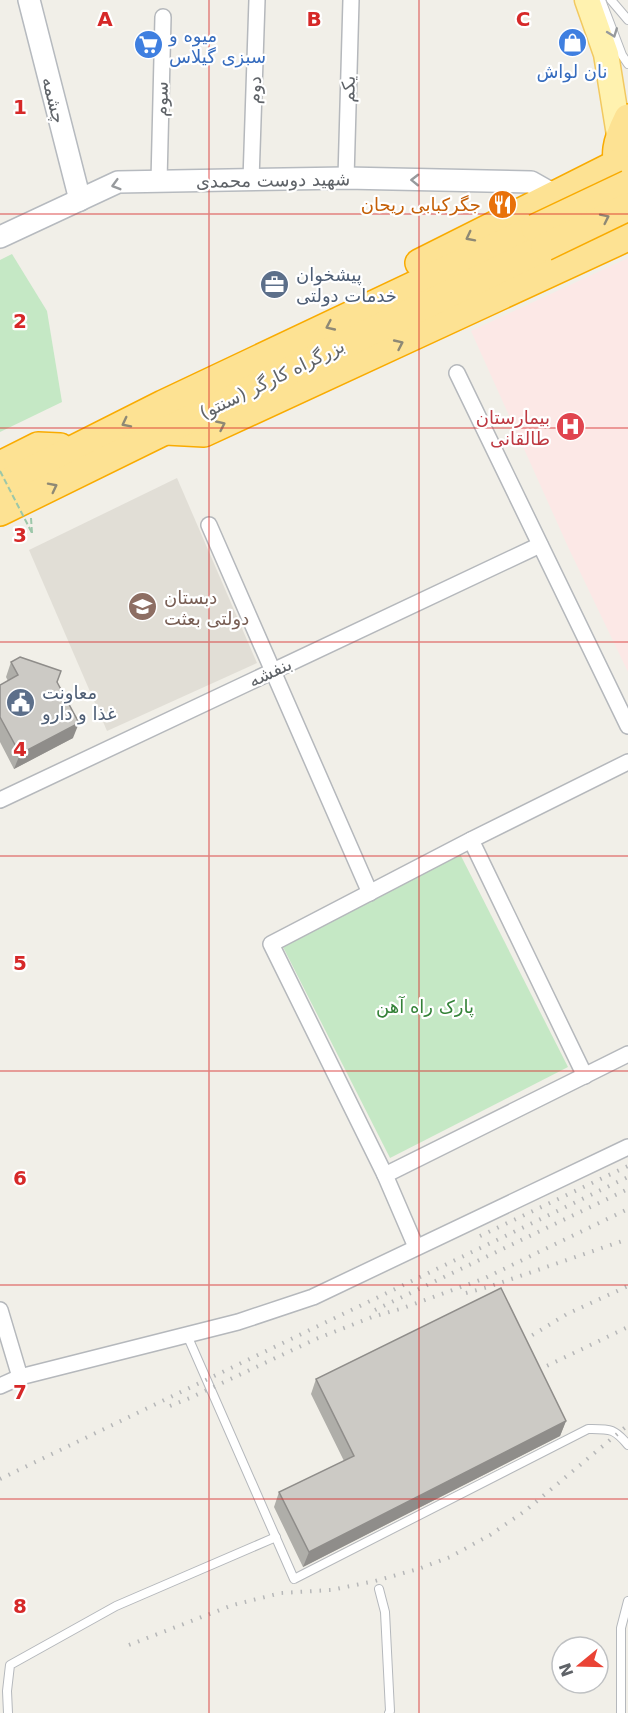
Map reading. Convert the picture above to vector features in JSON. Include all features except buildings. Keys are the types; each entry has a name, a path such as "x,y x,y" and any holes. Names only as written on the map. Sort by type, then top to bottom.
{"highway":[{"path":"624,127 616,149 622,183 628,192"},
{"path":"622,174 554,195 436,255 246,346 164,418 204,433 628,237"},
{"path":"540,238 622,174"},
{"path":"554,195 565,202 575,220 581,238 580,249 568,265"},
{"path":"540,238 628,207"},
{"name":"بزرگراه کارگر (سنتو)","path":"0,512 164,418 540,238"},
{"name":"بزرگراه کارگر (سنتو)","path":"0,486 80,447 164,418"},
{"path":"0,465 38,447 80,447"}],"main road":[{"name":"چشمه","path":"29,0 80,200"},
{"path":"587,0 620,87 624,127"},
{"name":"شهید دوست محمدی","path":"0,237 118,182 346,178 531,182 554,195"}],"street":[{"name":"دوم","path":"251,180 257,0"},
{"name":"یکم","path":"346,178 351,0"},
{"name":"سوم","path":"159,181 163,17"},
{"path":"457,373 628,726"},
{"path":"209,525 370,892"},
{"name":"بنفشه","path":"0,800 540,545"},
{"path":"416,1247 385,1175 271,944 471,840 628,762"},
{"path":"471,840 585,1076"},
{"path":"385,1175 628,1054"},
{"path":"0,1386 20,1377 238,1322 313,1297 628,1147"},
{"path":"0,1310 20,1377"}],"lane":[{"path":"601,0 622,55 628,64"},
{"path":"611,0 628,20"},
{"path":"187,1335 294,1579 588,1429 605,1429 619,1434 628,1445"},
{"path":"8,1713 7,1691 10,1665 116,1606 276,1538"},
{"path":"379,1589 385,1612 389,1713"},
{"path":"621,1713 621,1628 628,1601"}],"path":[{"path":"0,471 32,533"}],"shaded area":[{"name":"بیمارستان طالقانی","path":"628,258 628,672 569,549 471,331"},
{"name":"دبستان دولتی بعثت","path":"177,478 257,663 107,731 29,550"}],"green space":[{"path":"12,254 47,311 62,402 0,432 0,260"},
{"name":"پارک راه آهن","path":"460,854 568,1067 390,1158 282,945"}],"railway":[{"path":"480,1236 628,1166"},
{"path":"0,1479 628,1177"},
{"path":"375,1310 628,1189"},
{"path":"170,1406 316,1339 483,1279 628,1209"},
{"path":"466,1293 628,1239"},
{"path":"516,1345 567,1314 628,1286"},
{"path":"530,1374 628,1327"},
{"path":"129,1645 233,1605 281,1593 331,1590 375,1581 450,1557 490,1535 525,1511 628,1425"}],"place":[{"name":"نان لواش","path":"572,42"},
{"name":"میوه و سبزی گیلاس","path":"148,45"},
{"name":"جگرکبابی ریحان","path":"502,204"},
{"name":"پیشخوان خدمات دولتی","path":"275,284"},
{"name":"بیمارستان طالقانی","path":"571,427"},
{"name":"دبستان دولتی بعثت","path":"143,607"},
{"name":"معاونت غذا و دارو","path":"21,702"}]}
